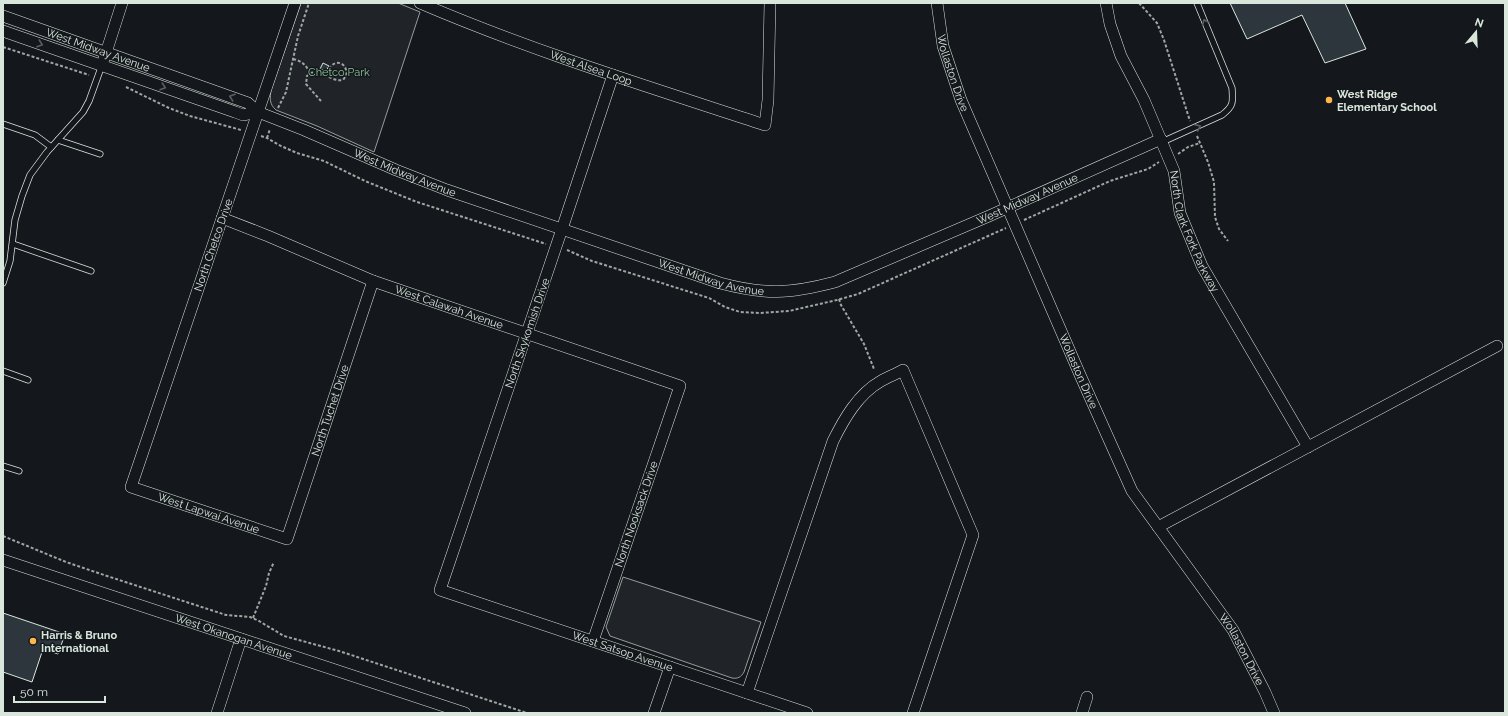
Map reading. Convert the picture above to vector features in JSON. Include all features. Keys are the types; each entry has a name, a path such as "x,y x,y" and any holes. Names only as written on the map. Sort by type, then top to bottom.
{"street":[{"path":"102,65 122,3"},
{"name":"North Chetco Drive","path":"130,487 295,3"},
{"name":"West Alsea Loop","path":"420,3 479,28 613,75 765,125 768,100 770,3"},
{"name":"Wollaston Drive","path":"937,3 943,46 961,100 1132,491 1233,630 1265,692 1274,713"},
{"name":"North Clark Fork Parkway","path":"1106,3 1110,24 1121,56 1144,100 1169,157 1174,171 1180,213 1202,266 1308,447"},
{"name":"West Midway Avenue","path":"3,16 248,103 258,112 418,179 720,283 743,289 765,292 787,292 809,289 835,282 1162,141"},
{"name":"West Midway Avenue","path":"3,31 243,115 258,112"},
{"name":"North Skykomish Drive","path":"440,590 613,75"},
{"name":"West Calawah Avenue","path":"222,218 373,281 680,386"},
{"name":"North Tuchet Drive","path":"287,539 373,281"},
{"path":"1158,527 1497,346"},
{"path":"747,693 833,441 843,421 868,390 880,381 903,370 973,535 913,713"},
{"name":"North Nooksack Drive","path":"593,642 680,386"},
{"name":"West Lapwai Avenue","path":"130,487 287,539"},
{"name":"West Okanogan Avenue","path":"3,560 465,713"},
{"name":"West Satsop Avenue","path":"440,590 807,713"},
{"path":"217,713 241,639"},
{"path":"654,713 670,667"},
{"path":"1082,713 1087,697"}],"lane":[{"path":"1162,141 1222,115 1230,109 1233,101 1232,88 1197,3"},
{"path":"3,283 10,261 15,220 30,176 51,147 82,112 89,101 102,65"},
{"path":"3,124 35,135 51,147"},
{"path":"58,140 100,154"},
{"path":"13,244 91,271"},
{"path":"3,371 28,380"},
{"path":"3,466 19,472"}],"path":[{"path":"267,138 286,92 298,36 309,3"},
{"path":"3,46 98,78"},
{"path":"293,59 300,61 306,66 310,73"},
{"path":"310,73 320,72 333,80 343,80 347,71 346,67 342,64 336,63 331,66 326,75"},
{"path":"310,73 307,76 306,84 321,101"},
{"path":"122,86 190,116 251,132 267,138 297,153 334,166 365,181 417,202 567,250 592,260 709,298 725,307 740,312 760,313 789,311 858,294 1110,181 1148,169 1158,162 1200,143"},
{"path":"839,299 864,344 874,369"},
{"path":"3,536 66,562 148,590 226,615 253,618 284,636 339,651 527,713"},
{"path":"253,618 274,562"}],"green space":[{"name":"Chetco Park","path":"301,3 398,3 420,12 374,152 317,126 276,110 271,103 271,90"},
{"path":"623,577 761,622 742,675 738,678 732,678 610,636 606,627"}],"building":[{"path":"1230,3 1345,3 1366,49 1325,63 1302,15 1247,39"},
{"path":"323,63 329,66 326,71 320,69"},
{"name":"Harris & Bruno International","path":"3,613 65,634 58,654 43,649 32,682 3,672"}],"place":[{"name":"West Ridge Elementary School","path":"1329,100"},
{"name":"Harris & Bruno International","path":"33,641"}]}
